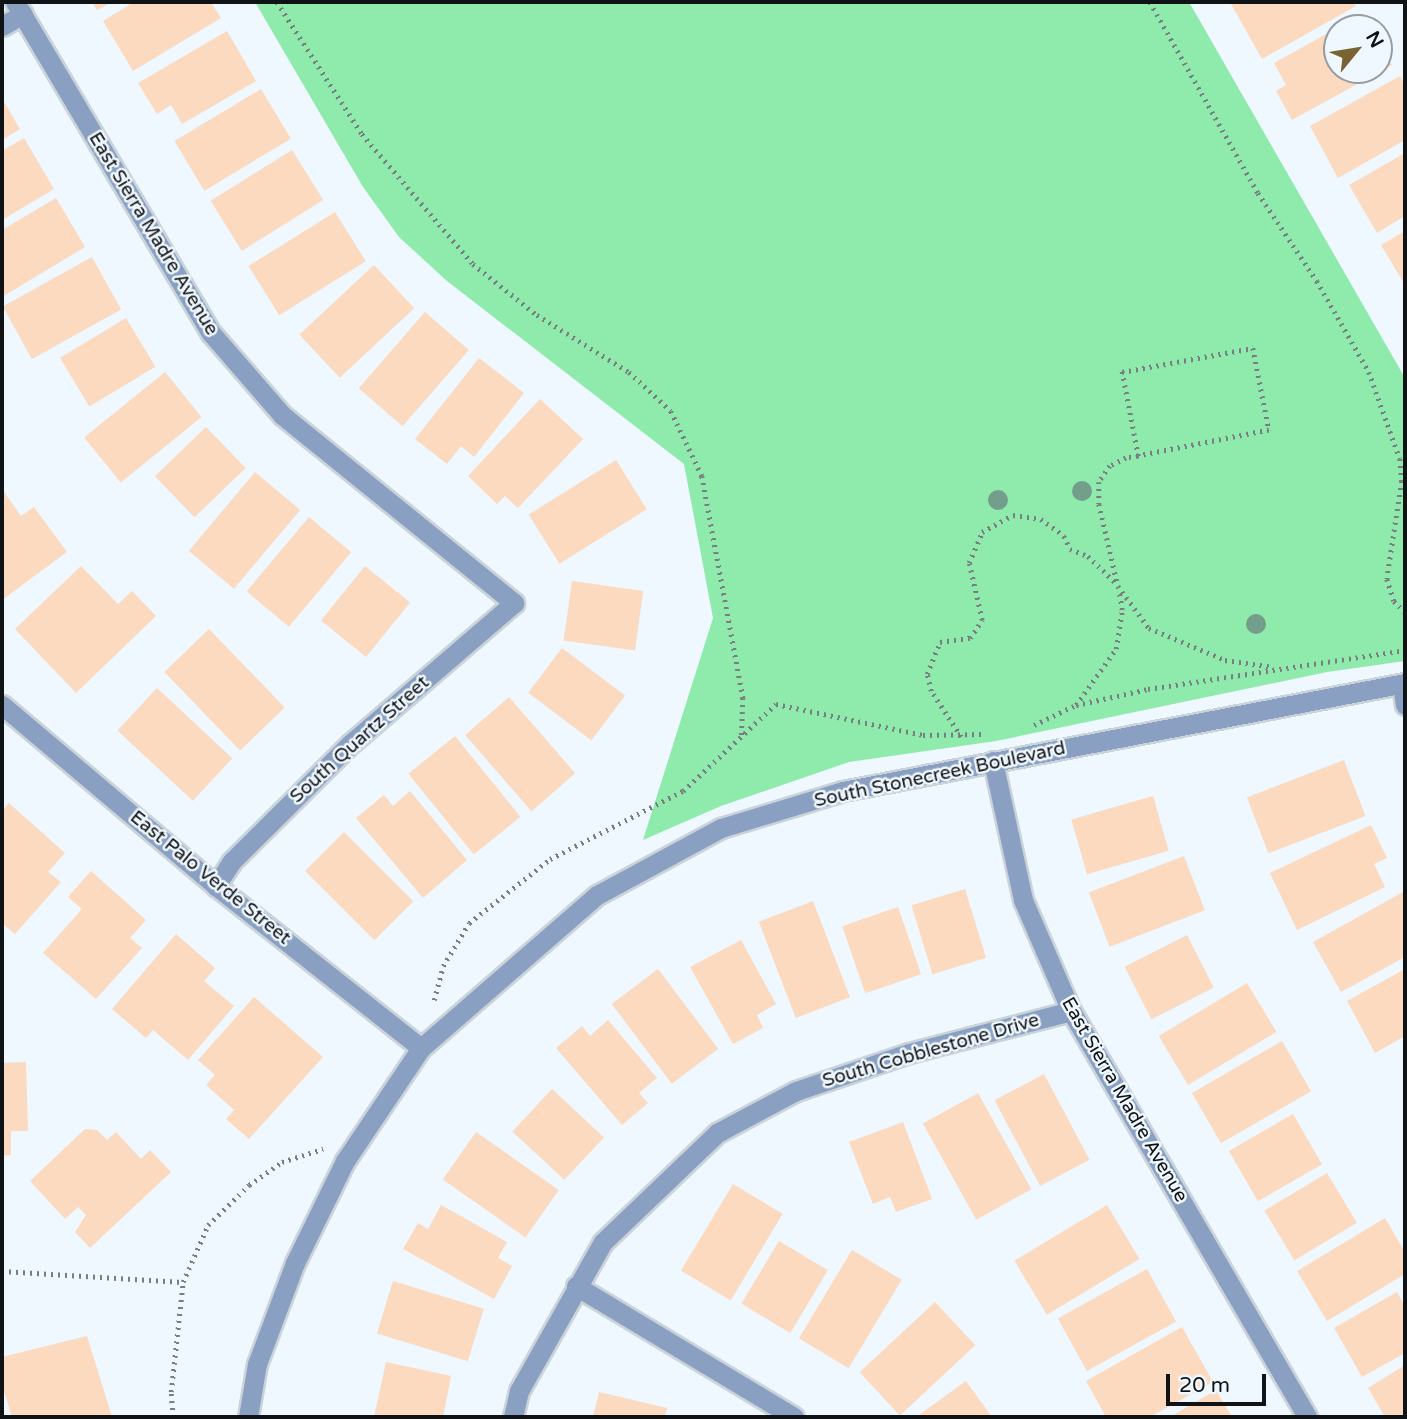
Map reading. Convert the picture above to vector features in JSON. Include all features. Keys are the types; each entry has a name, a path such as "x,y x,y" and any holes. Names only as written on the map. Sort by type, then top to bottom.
{"street":[{"path":"2,26 19,8"},
{"name":"East Sierra Madre Avenue","path":"19,8 211,333 282,415 514,603"},
{"name":"South Quartz Street","path":"216,886 232,861 351,743 514,603"},
{"path":"1403,683 1405,705"},
{"name":"South Stonecreek Boulevard","path":"421,1048 597,895 721,828 844,791 1403,683"},
{"name":"East Palo Verde Street","path":"2,705 216,886 421,1048"},
{"name":"East Sierra Madre Avenue","path":"993,761 1023,900 1071,1011 1307,1417"},
{"name":"South Cobblestone Drive","path":"513,1417 519,1391 603,1242 717,1133 796,1091 909,1053 1071,1011"},
{"path":"248,1417 257,1364 295,1263 360,1138 421,1048"},
{"path":"576,1286 794,1417"}],"path":[{"path":"277,2 362,134 473,264 537,315 629,372 671,411 702,476 743,698 742,737"},
{"path":"1150,2 1258,193 1317,281 1368,372 1400,459 1402,481 1387,579 1394,601 1405,612"},
{"path":"1076,705 1116,649 1122,610 1099,504 1099,482 1110,466 1138,456 1269,429 1253,348 1122,372 1138,456"},
{"path":"961,737 931,691 927,674 940,642 970,638 982,620 969,563 982,531 1013,515 1041,519 1064,537 1070,549 1105,569 1149,628 1225,660 1280,667"},
{"path":"173,1417 171,1392 183,1282 208,1225 249,1185 282,1162 360,1138"},
{"path":"2,1271 183,1282"}],"green space":[{"path":"255,2 1189,2 1405,378 1405,661 1327,672 996,741 849,762 721,806 643,840 713,618 684,464 447,281 399,237 363,187"}],"building":[{"path":"92,2 112,2 97,10"},
{"path":"134,2 211,2 221,18 133,71 103,21"},
{"path":"1353,2 1356,6 1342,14 1323,14 1323,25 1262,59 1231,4"},
{"path":"227,31 256,81 182,124 171,105 157,114 138,83"},
{"path":"1323,36 1323,84 1357,84 1292,120 1276,91 1286,85 1274,63"},
{"path":"1400,76 1405,86 1405,140 1338,178 1310,126 1386,84 1393,84 1393,80"},
{"path":"261,89 291,139 204,191 174,141"},
{"path":"2,98 20,129 2,140"},
{"path":"24,138 54,189 2,220 2,151"},
{"path":"292,150 323,200 242,251 211,201"},
{"path":"1405,153 1405,216 1377,233 1349,185"},
{"path":"56,198 85,247 2,297 2,230"},
{"path":"335,212 366,261 279,315 248,266"},
{"path":"1405,231 1405,285 1381,245"},
{"path":"92,257 121,309 32,359 3,306"},
{"path":"374,265 414,308 340,378 299,335"},
{"path":"425,312 469,350 403,426 359,388"},
{"path":"126,318 155,367 89,407 60,358"},
{"path":"479,358 524,393 474,457 461,446 447,464 415,439"},
{"path":"165,372 202,417 121,483 84,437"},
{"path":"540,399 583,439 518,508 505,496 497,504 468,476"},
{"path":"206,427 246,468 195,517 155,476"},
{"path":"616,460 647,509 559,564 529,515"},
{"path":"255,472 300,510 234,589 189,551"},
{"path":"2,489 21,516 34,507 67,552 2,600"},
{"path":"309,517 351,552 289,627 247,591"},
{"path":"81,566 118,604 132,591 156,616 76,693 15,629"},
{"path":"365,566 410,603 366,657 321,620"},
{"path":"572,581 643,591 635,650 564,640"},
{"path":"209,629 285,707 240,750 164,672"},
{"path":"562,648 625,696 591,740 528,693"},
{"path":"157,688 232,758 193,801 117,730"},
{"path":"509,697 575,773 531,811 465,735"},
{"path":"455,736 520,817 474,855 408,774"},
{"path":"1344,760 1366,816 1268,853 1247,797"},
{"path":"410,791 467,860 423,898 356,818 384,795 393,806"},
{"path":"1153,796 1169,851 1087,874 1071,819"},
{"path":"9,803 65,853 48,872 61,882 15,934 2,923 2,811"},
{"path":"1371,825 1387,858 1374,864 1385,887 1297,930 1270,873"},
{"path":"344,832 413,901 374,940 305,871"},
{"path":"1184,856 1205,910 1110,947 1089,893"},
{"path":"91,871 146,920 130,938 142,948 96,999 43,953 82,909 68,897"},
{"path":"965,889 986,958 932,974 911,905"},
{"path":"1403,892 1405,957 1341,992 1313,942"},
{"path":"813,901 850,997 796,1018 759,922"},
{"path":"898,907 921,974 865,993 842,926"},
{"path":"176,934 215,968 204,981 234,1006 188,1060 153,1030 146,1038 112,1009"},
{"path":"1187,935 1214,988 1151,1019 1125,967"},
{"path":"741,940 776,1004 757,1015 763,1028 733,1044 690,967"},
{"path":"658,969 718,1049 672,1084 612,1004"},
{"path":"1405,969 1405,1036 1375,1053 1347,1001"},
{"path":"1247,983 1276,1032 1188,1085 1159,1036"},
{"path":"254,997 323,1057 249,1139 226,1119 234,1110 206,1085 215,1075 198,1060"},
{"path":"608,1020 657,1078 639,1093 648,1103 622,1125 556,1048 582,1026 590,1036"},
{"path":"1282,1041 1311,1091 1221,1143 1192,1093"},
{"path":"26,1062 28,1131 11,1131 11,1155 2,1156 2,1063"},
{"path":"1044,1074 1090,1160 1040,1186 995,1100"},
{"path":"552,1089 604,1137 564,1180 512,1131"},
{"path":"978,1093 1031,1189 976,1220 923,1124"},
{"path":"1293,1114 1322,1164 1258,1201 1229,1151"},
{"path":"903,1122 932,1199 896,1212 890,1197 873,1204 849,1142"},
{"path":"85,1129 97,1130 107,1140 116,1132 141,1159 150,1150 171,1172 90,1248 75,1232 86,1215 78,1207 65,1219 30,1181"},
{"path":"476,1132 559,1190 525,1237 443,1180"},
{"path":"1327,1173 1357,1223 1294,1260 1264,1211"},
{"path":"733,1184 783,1214 731,1300 681,1271"},
{"path":"441,1205 507,1242 498,1258 512,1266 494,1299 403,1249 418,1223 428,1229"},
{"path":"1107,1205 1139,1259 1047,1315 1014,1261"},
{"path":"1385,1218 1405,1252 1405,1274 1327,1321 1297,1271"},
{"path":"779,1241 828,1270 790,1333 741,1304"},
{"path":"852,1250 902,1280 849,1368 799,1338"},
{"path":"1147,1269 1176,1321 1087,1371 1058,1318"},
{"path":"393,1281 484,1309 468,1361 377,1334"},
{"path":"1397,1292 1405,1307 1405,1353 1362,1377 1334,1328"},
{"path":"935,1302 975,1345 900,1415 860,1372"},
{"path":"1182,1327 1213,1382 1150,1417 1106,1417 1086,1381"},
{"path":"87,1336 112,1417 12,1417 2,1385 2,1357"},
{"path":"386,1362 451,1376 443,1417 374,1417"},
{"path":"1405,1365 1405,1417 1385,1417 1368,1388"},
{"path":"966,1381 992,1417 916,1417"},
{"path":"1216,1390 1232,1417 1170,1417"},
{"path":"599,1392 667,1408 665,1417 593,1417"}]}
